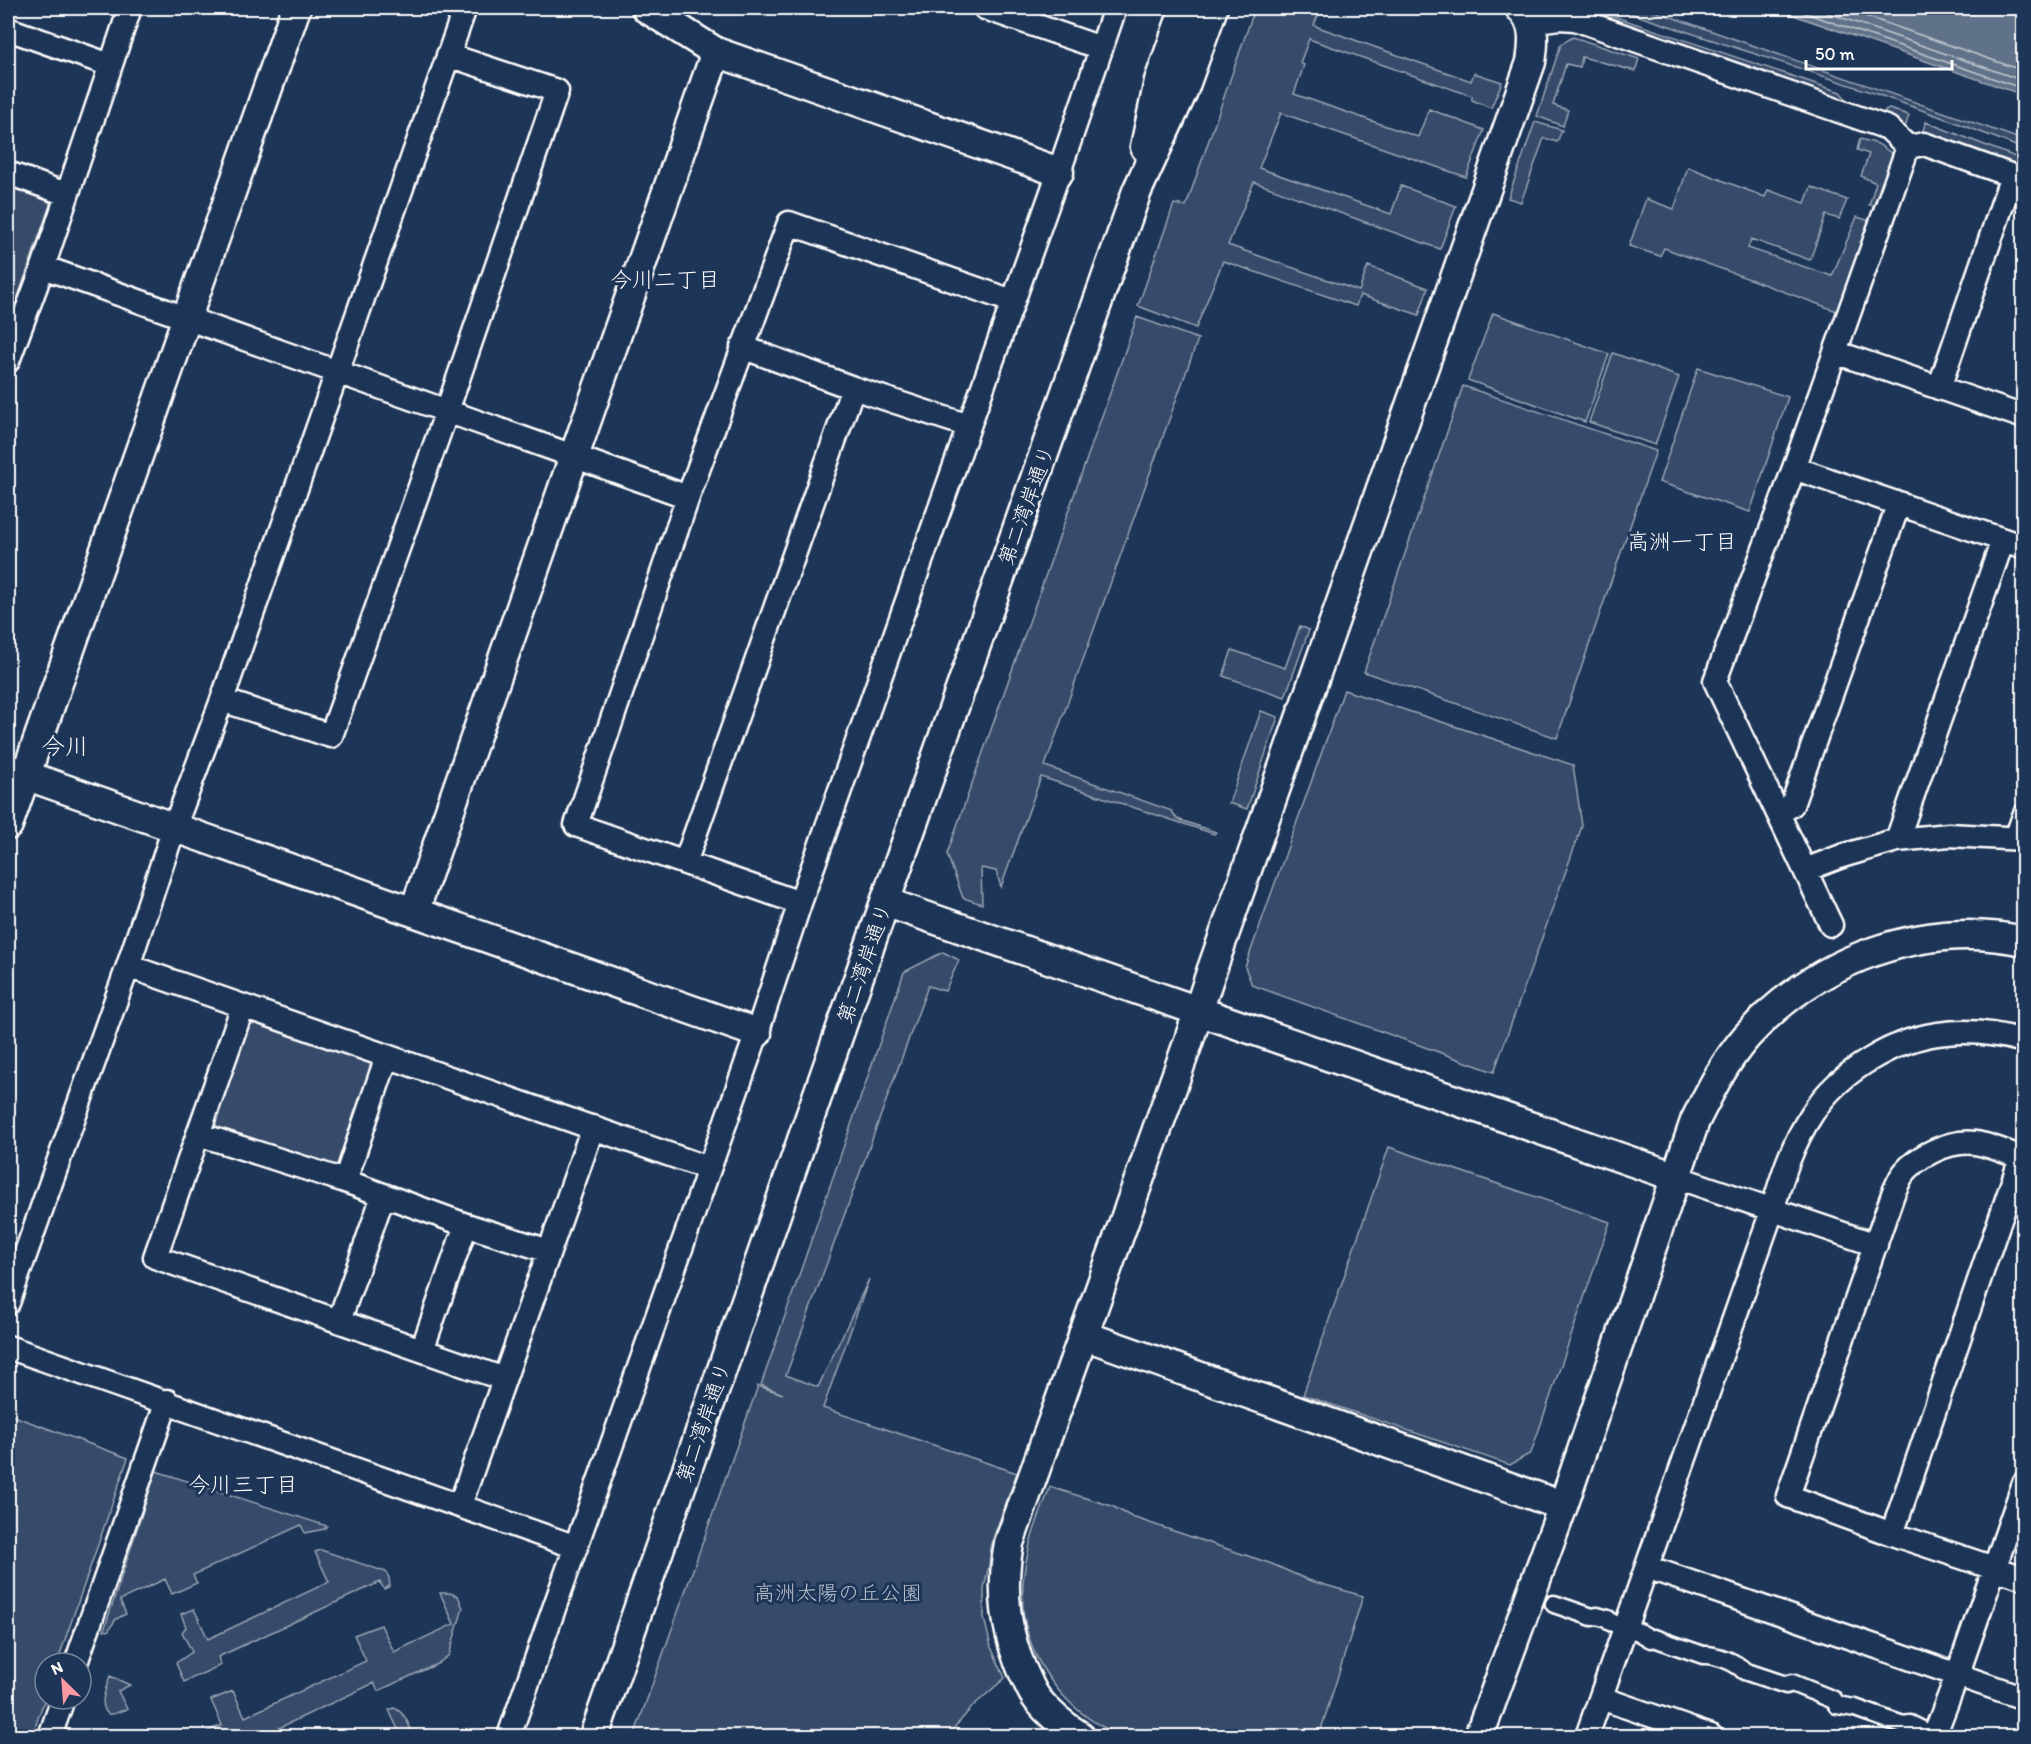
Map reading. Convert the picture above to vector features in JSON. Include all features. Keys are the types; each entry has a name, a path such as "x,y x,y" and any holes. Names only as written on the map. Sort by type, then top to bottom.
{"street":[{"path":"8,360 43,267 130,8"},
{"path":"8,825 16,772 185,318 296,8"},
{"path":"8,1303 465,8"},
{"path":"984,8 1101,48"},
{"path":"509,1737 1115,8"},
{"name":"第二湾岸通り","path":"1137,191 1159,81 1185,8"},
{"name":"第二湾岸通り","path":"594,1737 885,902 1137,191 1183,91 1213,8"},
{"path":"650,9 716,52 1059,172"},
{"path":"1525,15 1575,19 1888,128 1908,147"},
{"path":"1080,1737 1056,1720 1036,1698 1021,1668 1009,1634 1004,1595 1009,1544 1199,1012 1531,62 1534,44 1533,30 1525,15"},
{"path":"8,29 110,65"},
{"path":"414,912 716,52"},
{"path":"222,700 331,736 447,411 556,91 448,56"},
{"path":"1908,147 1924,144 2018,178 1939,388"},
{"path":"1831,926 1715,681 1794,468 1908,147"},
{"path":"8,173 66,194"},
{"path":"800,903 576,825 688,496 789,222 1012,301"},
{"path":"43,267 688,496"},
{"path":"742,347 853,388 969,426"},
{"path":"1835,352 2024,417"},
{"path":"685,863 853,388"},
{"path":"1794,468 2013,543 1897,840"},
{"path":"1779,813 1792,805 1899,504"},
{"path":"16,772 757,1033"},
{"path":"1805,870 1851,853 1897,840 1948,835 2020,838 2024,816"},
{"path":"885,902 1772,1211 1876,1245"},
{"path":"1479,1737 1563,1506 1695,1122 1730,1058 1747,1036 1808,983 1832,969 1883,948 1911,941 1974,935 2024,941"},
{"path":"128,966 708,1168"},
{"path":"243,1006 155,1257 504,1379"},
{"path":"1587,1737 1772,1211 1790,1153 1812,1112 1836,1086 1861,1065 1892,1048 1945,1033 1996,1035 2024,1041"},
{"path":"345,1181 387,1056"},
{"path":"460,1505 593,1127"},
{"path":"198,1134 345,1181 466,1225 549,1251"},
{"path":"1892,1534 2022,1158 1986,1145 1972,1142 1956,1144 1924,1156 1901,1176 1788,1496 1892,1534 2024,1578"},
{"path":"339,1321 383,1196"},
{"path":"422,1350 466,1225"},
{"path":"1083,1335 1563,1506"},
{"path":"8,1347 167,1401 576,1547"},
{"path":"80,1651 167,1401"},
{"path":"1554,1604 1592,1617 1608,1619 1610,1622 1651,1639 1654,1638 1703,1655 1708,1654 1739,1666 1744,1671 1786,1685 1792,1683 1813,1690 1816,1694 1834,1700 1837,1705 1855,1708 1903,1725 1910,1724 1934,1737 1958,1676 2024,1483"},
{"path":"1647,1567 2024,1698"},
{"path":"1600,1698 1711,1737"},
{"path":"50,1737 59,1711"}],"green space":[{"path":"1255,8 1321,8 1314,25 1318,27 1471,81 1474,73 1502,82 1491,108 1472,100 1472,96 1309,39 1300,63 1304,65 1294,94 1418,137 1429,109 1484,130 1466,177 1281,113 1259,168 1391,214 1401,186 1456,206 1440,249 1254,182 1228,245 1359,291 1368,266 1428,288 1419,315 1360,295 1356,306 1223,261 1196,328 1138,306 1174,204 1186,206"},
{"path":"1571,8 1589,8 1840,92 1854,105"},
{"path":"1615,8 1646,8 2023,140 2023,149 1871,92"},
{"path":"1573,37 1639,59 1635,71 1582,57 1580,67 1566,64 1553,105 1568,110 1563,126 1537,116 1561,44"},
{"path":"1889,109 1909,115 1905,128 1875,118 1875,114"},
{"path":"1535,122 1562,130 1557,142 1544,138 1521,202 1508,198"},
{"path":"1926,122 2023,160 2023,169 1922,133"},
{"path":"1860,139 1878,144 1894,155 1876,206 1869,205 1876,183 1861,176 1869,154 1857,150"},
{"path":"1688,167 1765,197 1768,190 1805,203 1811,187 1847,200 1839,219 1826,215 1810,260 1751,239 1748,248 1832,276 1857,217 1870,221 1837,311 1664,248 1660,256 1629,246 1646,199 1674,209"},
{"path":"8,181 45,194 50,205 8,325"},
{"path":"1493,313 1609,354 1585,422 1468,380"},
{"path":"1137,317 1198,339 1045,766 1172,811 1177,819 1216,832 1214,834 1041,777 1001,887 996,871 981,868 982,904 963,898 947,854"},
{"path":"1613,353 1679,377 1655,445 1589,422"},
{"path":"1698,368 1788,397 1750,512 1659,482"},
{"path":"1463,386 1656,451 1557,738 1364,672"},
{"path":"1300,626 1309,630 1285,697 1223,676 1232,650 1285,668"},
{"path":"1344,690 1573,765 1582,826 1494,1072 1252,985 1245,967"},
{"path":"1261,711 1278,717 1247,809 1229,803"},
{"name":"高洲太陽の丘公園","path":"943,952 959,960 945,991 928,986 786,1375 818,1387 869,1279 823,1408 1017,1473 991,1544 984,1588 984,1618 991,1647 1005,1678 973,1706 947,1736 634,1736 758,1386 783,1394 761,1385 904,972"},
{"path":"259,1023 371,1062 375,1071 343,1164 333,1168 218,1129 213,1116 245,1026"},
{"path":"1389,1147 1610,1222 1531,1453 1510,1465 1303,1395"},
{"path":"8,1414 128,1458 61,1651 33,1651 33,1711 41,1711 32,1736 8,1736"},
{"path":"156,1471 327,1526 324,1529 305,1533 301,1525 193,1575 197,1583 172,1594 165,1579 120,1600 126,1614 116,1619 108,1631 104,1630"},
{"path":"1050,1487 1112,1506 1132,1517 1272,1564 1308,1580 1363,1596 1319,1736 1124,1736 1088,1718 1072,1705 1058,1690 1036,1656 1023,1609 1026,1561"},
{"path":"321,1550 386,1572 390,1586 384,1589 380,1582 218,1657 221,1665 184,1682 176,1663 192,1652 182,1632 186,1627 181,1614 194,1609 208,1639 329,1582 315,1552"},
{"path":"440,1593 458,1596 463,1608 449,1655 437,1664 378,1691 374,1683 266,1734 267,1736 197,1736 222,1725 211,1700 233,1691 245,1717 366,1661 354,1635 381,1625 394,1652 454,1624"},
{"path":"110,1676 130,1685 118,1691 127,1709 113,1714 108,1714 103,1701"},
{"path":"394,1708 404,1716 414,1736 401,1736 389,1710"}],"water":[{"path":"1773,8 2023,8 2023,95"}],"district":[{"name":"今川二丁目","path":"665,279"},
{"name":"高洲一丁目","path":"1682,541"},
{"name":"今川","path":"65,745"},
{"name":"今川三丁目","path":"243,1484"}]}
